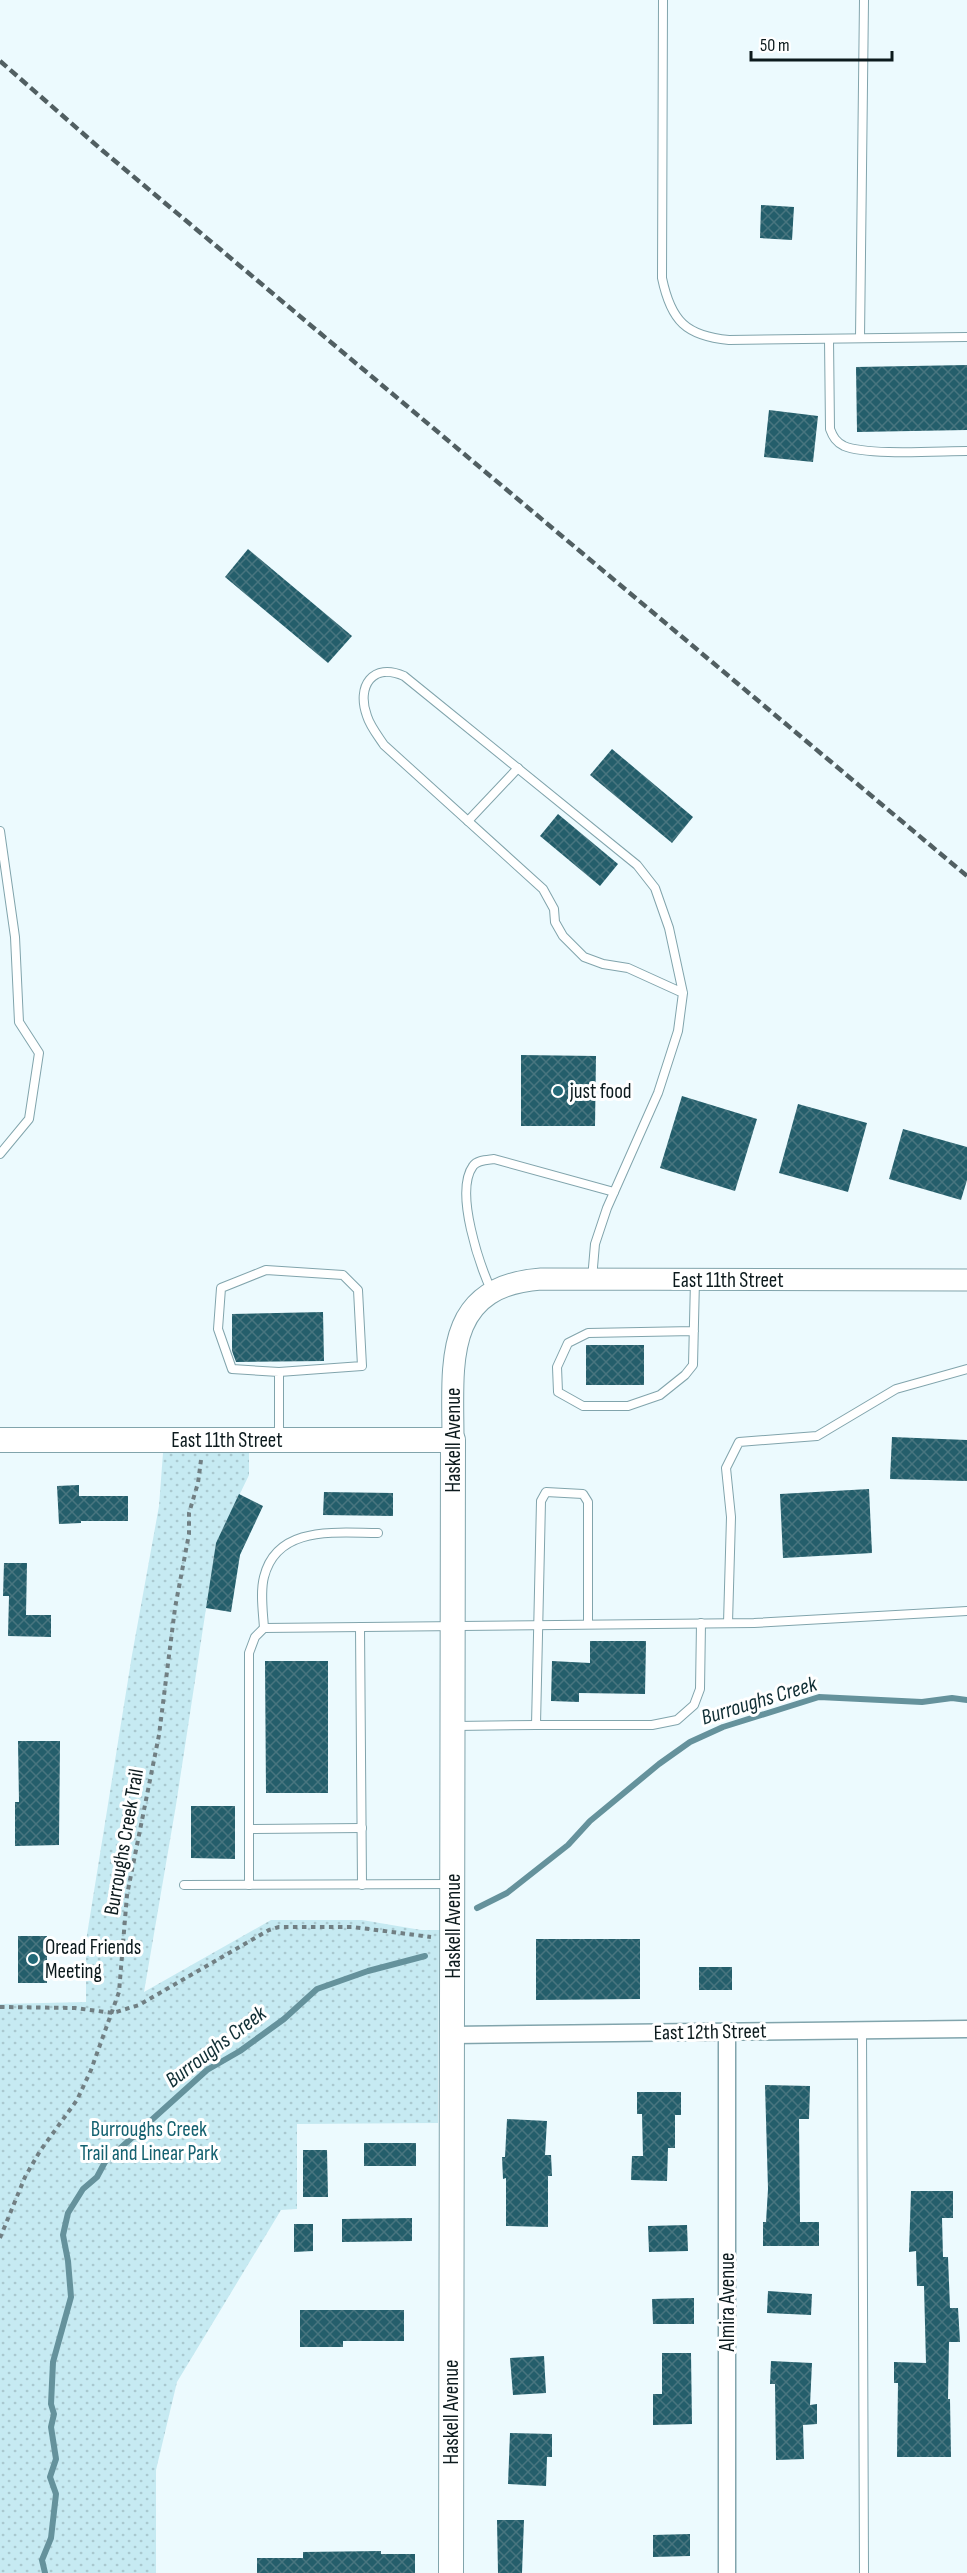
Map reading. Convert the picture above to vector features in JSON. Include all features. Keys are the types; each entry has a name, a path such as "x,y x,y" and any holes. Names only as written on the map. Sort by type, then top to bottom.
{"main road":[{"name":"East 11th Street","path":"0,1440 453,1440"},
{"name":"Haskell Avenue","path":"451,2573 453,1440"}],"street":[{"name":"East 11th Street","path":"492,1292 506,1284 520,1280 967,1280"},
{"name":"Haskell Avenue","path":"453,1440 453,1369 457,1337 479,1302 492,1292"},
{"name":"East 12th Street","path":"453,2035 967,2029"},
{"name":"Almira Avenue","path":"727,2032 727,2573"}],"lane":[{"path":"663,0 662,278 666,297 675,315 688,329 706,338 729,340 967,337"},
{"path":"860,338 864,0"},
{"path":"829,339 830,429 834,440 845,447 866,451 967,451"},
{"path":"592,1279 595,1244 614,1192 658,1094 678,1031 683,993 669,928 655,888 637,865 404,676 384,670 373,674 367,683 364,700 366,715 384,745 543,889 554,909 555,922 563,936 584,957 603,964 628,968 683,993"},
{"path":"468,821 518,768"},
{"path":"0,831 15,937 19,1022 39,1053 29,1119 0,1154"},
{"path":"492,1292 479,1265 468,1212 468,1179 473,1166 479,1161 494,1159 614,1192"},
{"path":"266,1270 343,1275 358,1290 362,1366 279,1372 232,1369 218,1329 221,1288 266,1270"},
{"path":"694,1331 588,1333 568,1343 557,1367 558,1392 583,1406 628,1406 660,1395 693,1365 694,1331 695,1279"},
{"path":"728,1623 731,1517 726,1468 739,1442 817,1436 896,1389 967,1369"},
{"path":"279,1372 279,1440"},
{"path":"536,1725 541,1502 546,1492 583,1494 588,1502 588,1624"},
{"path":"264,1628 263,1579 271,1559 288,1542 306,1535 378,1533"},
{"path":"249,1885 249,1653 255,1637 264,1628 728,1623 967,1611"},
{"path":"453,1726 652,1725 677,1720 694,1705 700,1689 700,1623"},
{"path":"360,1627 362,1885"},
{"path":"249,1829 362,1828"},
{"path":"184,1885 453,1884"},
{"path":"862,2029 864,2573"}],"path":[{"name":"Burroughs Creek Trail","path":"0,2238 25,2177 56,2127 77,2100 119,1992 127,1895 159,1735 175,1608 189,1534 189,1512 198,1483 201,1462"},
{"path":"0,2007 75,2008 112,2013 139,2005 269,1930 279,1927 353,1927 431,1937"}],"green space":[{"name":"Burroughs Creek Trail and Linear Park","path":"163,1453 249,1453 249,1475 216,1543 176,1805 144,1992 271,1920 362,1920 421,1930 439,1930 438,2123 297,2124 297,2209 281,2210 177,2382 156,2470 156,2573 0,2573 0,2004 86,2002 86,1941 132,1655 159,1506"}],"building":[{"path":"761,205 794,207 792,240 760,238"},
{"path":"967,365 967,430 857,432 856,367"},
{"path":"769,410 818,416 813,462 764,457"},
{"path":"248,549 352,636 328,663 225,577"},
{"path":"612,749 693,817 672,843 590,775"},
{"path":"558,814 618,864 600,886 540,836"},
{"name":"just food","path":"521,1055 596,1056 595,1126 521,1126"},
{"path":"682,1096 757,1119 735,1191 660,1168"},
{"path":"798,1104 867,1123 848,1192 779,1173"},
{"path":"903,1129 967,1147 967,1180 961,1200 889,1179"},
{"path":"323,1312 324,1361 236,1362 232,1351 232,1314"},
{"path":"586,1345 644,1345 644,1385 586,1385"},
{"path":"892,1437 967,1440 967,1481 890,1479"},
{"path":"79,1485 79,1496 128,1496 128,1521 81,1521 81,1523 59,1524 57,1486"},
{"path":"869,1489 872,1553 783,1558 780,1494"},
{"path":"324,1492 393,1493 393,1516 323,1515"},
{"path":"239,1494 263,1506 240,1555 231,1612 206,1608 216,1543"},
{"path":"4,1563 27,1563 26,1615 51,1615 51,1637 8,1636 9,1596 3,1596"},
{"path":"590,1641 646,1641 645,1694 579,1693 579,1702 551,1701 552,1661 590,1663"},
{"path":"265,1661 328,1661 328,1793 266,1793"},
{"path":"18,1741 60,1741 59,1845 15,1846 15,1802 19,1802"},
{"path":"191,1806 235,1806 235,1859 191,1858"},
{"name":"Oread Friends Meeting","path":"18,1936 47,1936 47,1983 18,1983"},
{"path":"536,1939 640,1939 640,1999 536,2000"},
{"path":"699,1967 732,1967 732,1990 699,1990"},
{"path":"765,2085 810,2086 809,2119 799,2119 800,2222 819,2222 819,2246 763,2246 763,2222 766,2222 768,2189"},
{"path":"637,2092 681,2092 681,2115 675,2115 675,2148 668,2148 667,2181 631,2180 632,2156 643,2156 642,2114 637,2114"},
{"path":"507,2119 547,2121 545,2155 551,2155 552,2176 548,2176 548,2227 506,2226 506,2178 503,2179 502,2157 505,2157"},
{"path":"364,2143 416,2143 416,2166 364,2166"},
{"path":"303,2150 327,2150 328,2197 303,2197"},
{"path":"911,2191 953,2191 953,2218 942,2218 943,2257 948,2257 950,2308 958,2308 960,2342 949,2342 948,2399 950,2399 951,2457 897,2457 898,2383 894,2383 894,2362 926,2363 924,2286 917,2286 916,2251 909,2252"},
{"path":"412,2218 412,2241 342,2242 342,2219"},
{"path":"294,2224 313,2224 313,2251 294,2252"},
{"path":"687,2225 688,2251 649,2252 648,2226"},
{"path":"768,2291 812,2294 811,2315 767,2313"},
{"path":"694,2298 694,2324 653,2324 652,2299"},
{"path":"300,2310 404,2310 404,2341 343,2341 343,2347 300,2347"},
{"path":"662,2353 691,2353 692,2424 653,2425 653,2394 662,2394"},
{"path":"544,2356 546,2393 513,2395 510,2358"},
{"path":"771,2361 812,2363 810,2405 817,2404 817,2424 803,2425 804,2459 776,2460 775,2384 770,2384"},
{"path":"510,2433 552,2434 552,2457 547,2457 546,2486 508,2484"},
{"path":"497,2520 524,2520 522,2573 498,2573"},
{"path":"690,2534 690,2556 653,2557 653,2535"},
{"path":"381,2551 381,2554 415,2554 415,2573 257,2573 257,2558 303,2558 303,2552"}],"waterway":[{"name":"Burroughs Creek","path":"477,1908 507,1893 568,1845 590,1821 659,1764 690,1742 723,1727 819,1697 922,1702 952,1698 967,1700"},
{"name":"Burroughs Creek","path":"45,2573 42,2560 51,2538 56,2494 50,2477 56,2459 51,2427 54,2414 51,2404 53,2362 71,2297 63,2235 68,2213 83,2189 97,2177 105,2162 207,2070 240,2051 284,2019 317,1989 368,1971 425,1956"}],"railway":[{"path":"0,61 103,151 967,876"}],"place":[{"name":"just food","path":"558,1091"},
{"name":"Oread Friends Meeting","path":"33,1959"}]}
